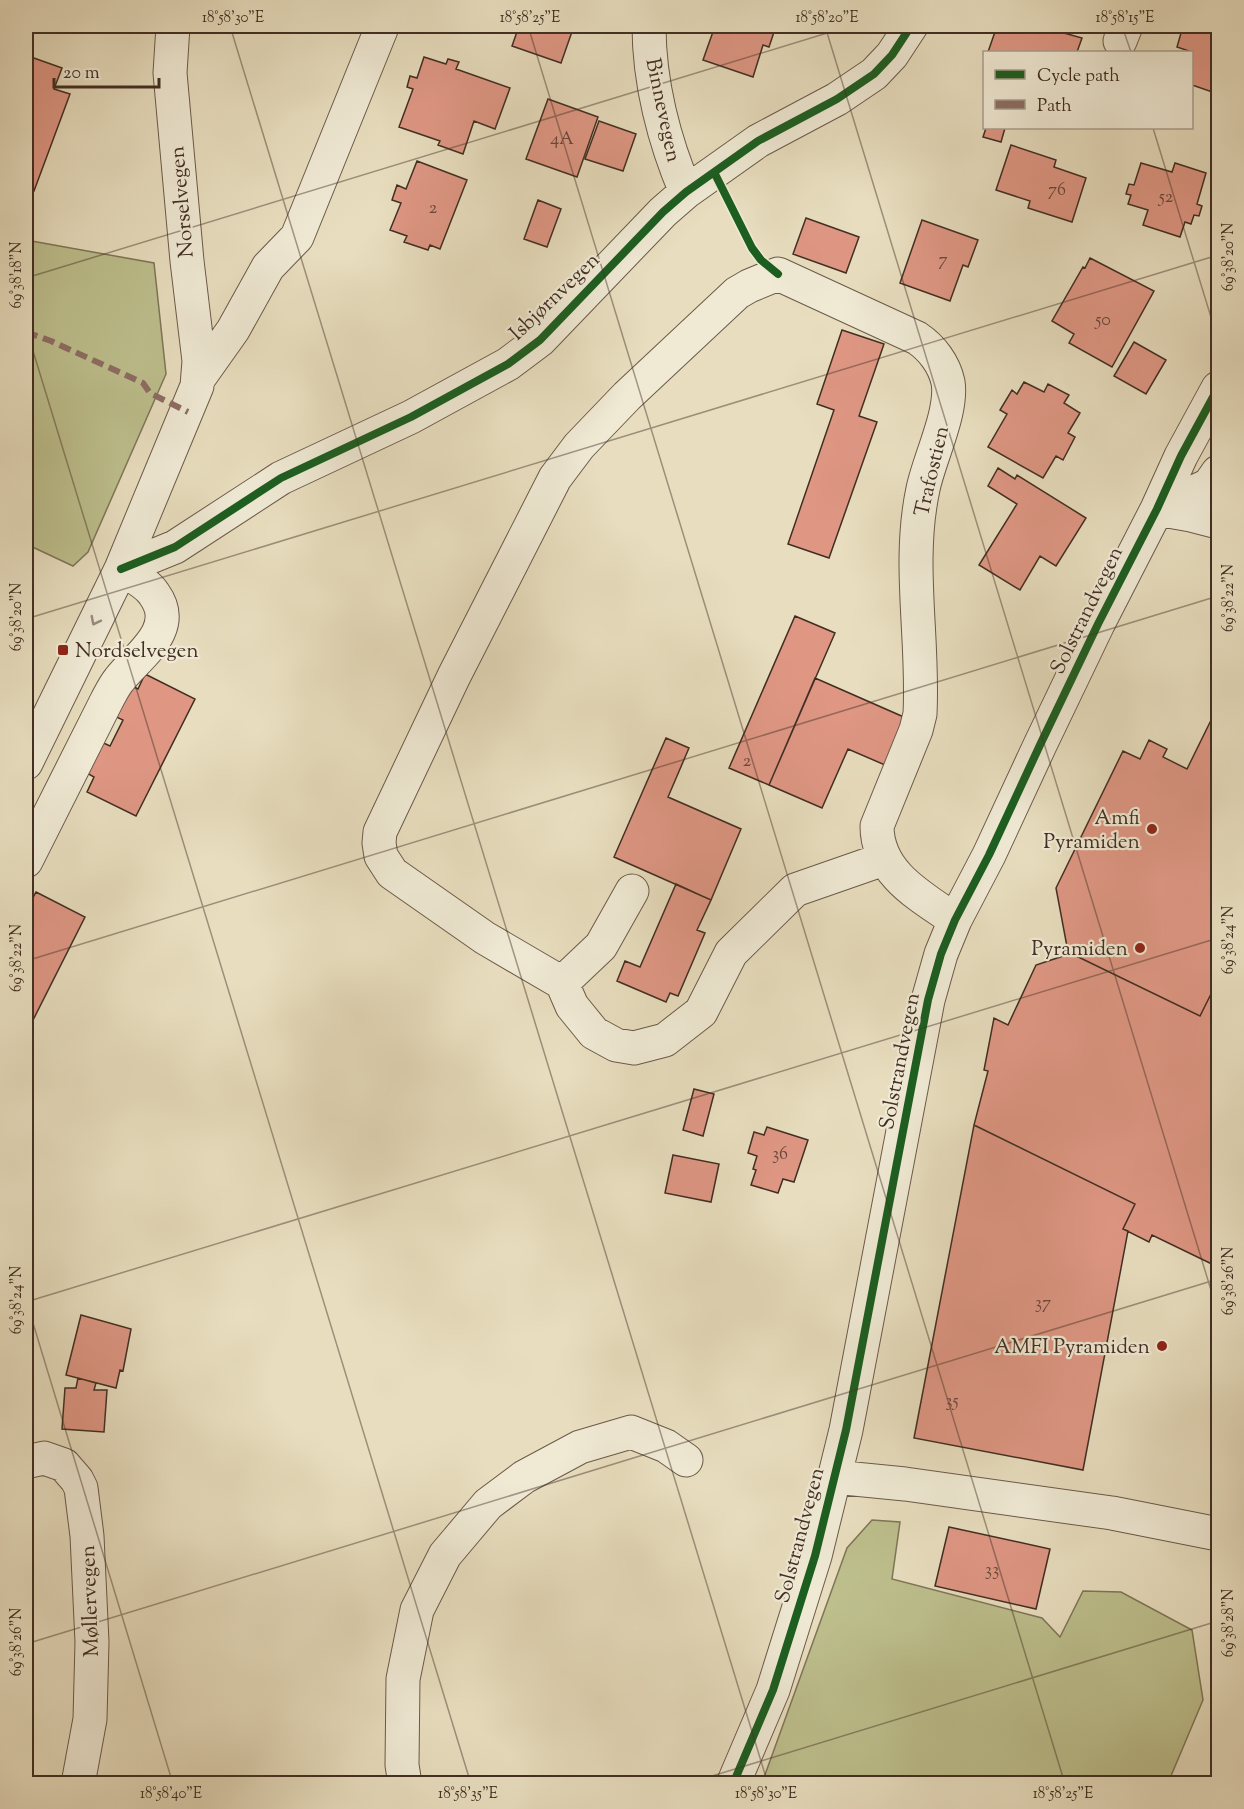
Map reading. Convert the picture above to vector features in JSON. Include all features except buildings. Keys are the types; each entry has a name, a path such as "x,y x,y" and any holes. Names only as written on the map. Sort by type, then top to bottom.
{"street":[{"name":"Norselvegen","path":"173,26 170,73 199,378"},
{"name":"Binnevegen","path":"649,26 652,62 667,143 686,192"},
{"name":"Isbjørnvegen","path":"121,569 183,543 281,478 411,417 508,364 540,340 663,212 686,192 758,141 837,99 867,79 882,66 909,26"},
{"path":"26,763 121,569 193,400 199,378 233,330 267,267 297,237 382,27"},
{"name":"Trafostien","path":"562,983 485,938 392,873 381,856 380,832 454,676 555,478 579,446 627,396 737,293 778,274 917,338 937,357 948,382 946,410 923,489 918,526 920,714 916,730 877,826 877,840 884,859 910,888 955,920"},
{"name":"Solstrandvegen","path":"734,1784 773,1690 815,1556 846,1430 928,1000 941,954 955,920 989,855 1093,634 1157,510 1181,456 1218,388"},
{"path":"1157,510 1209,485 1218,472"},
{"path":"1157,510 1191,514 1218,522"},
{"path":"26,861 118,680 149,648 161,623 160,603 154,592 121,569"},
{"path":"632,891 601,945 562,983 573,1006 594,1033 616,1045 634,1048 665,1040 701,1012 731,952 795,890 884,859"},
{"path":"405,1784 402,1765 403,1679 417,1610 445,1555 488,1504 524,1477 580,1447 631,1432 666,1446 686,1460"},
{"name":"Møllervegen","path":"26,1462 44,1458 64,1465 81,1488 87,1536 92,1642 90,1719 78,1784"},
{"path":"834,1478 905,1484 1112,1513 1218,1534"}],"green space":[{"path":"26,240 154,263 166,374 88,552 73,566 26,544"},
{"path":"872,1520 900,1522 892,1579 1042,1618 1060,1637 1083,1591 1121,1592 1192,1630 1203,1700 1168,1783 762,1783 847,1548"}],"marked path":[{"path":"26,332 143,383 150,393 188,412"}],"cycle path":[{"path":"121,569 175,547 281,478 411,417 508,364 540,340 663,212 686,192 758,141 837,99 874,74 892,55 911,26"},
{"path":"714,172 752,248 761,260 778,274"},
{"path":"733,1784 773,1690 815,1556 846,1430 928,1000 941,954 955,920 989,855 1098,624 1157,509 1181,456 1218,388"}],"place":[{"name":"Nordselvegen","path":"63,650"},
{"name":"Amfi Pyramiden","path":"1152,829"},
{"name":"Pyramiden","path":"1140,948"},
{"name":"AMFI Pyramiden","path":"1162,1346"}]}
